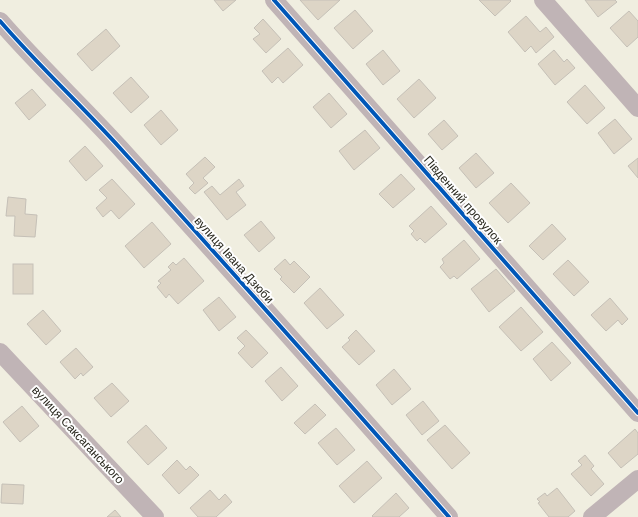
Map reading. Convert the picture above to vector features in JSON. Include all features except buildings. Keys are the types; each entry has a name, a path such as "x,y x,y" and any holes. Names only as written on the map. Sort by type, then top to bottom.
{"street":[{"name":"Південний провулок","path":"274,0 638,413"},
{"path":"542,0 638,108"},
{"name":"вулиця Івана Дзюби","path":"0,21 31,56 118,146 315,365 449,517"},
{"name":"вулиця Саксаганського","path":"0,352 155,517"},
{"path":"592,517 638,479"}],"cycle path":[{"path":"274,0 638,413"},
{"path":"0,21 162,194 449,517"}]}
